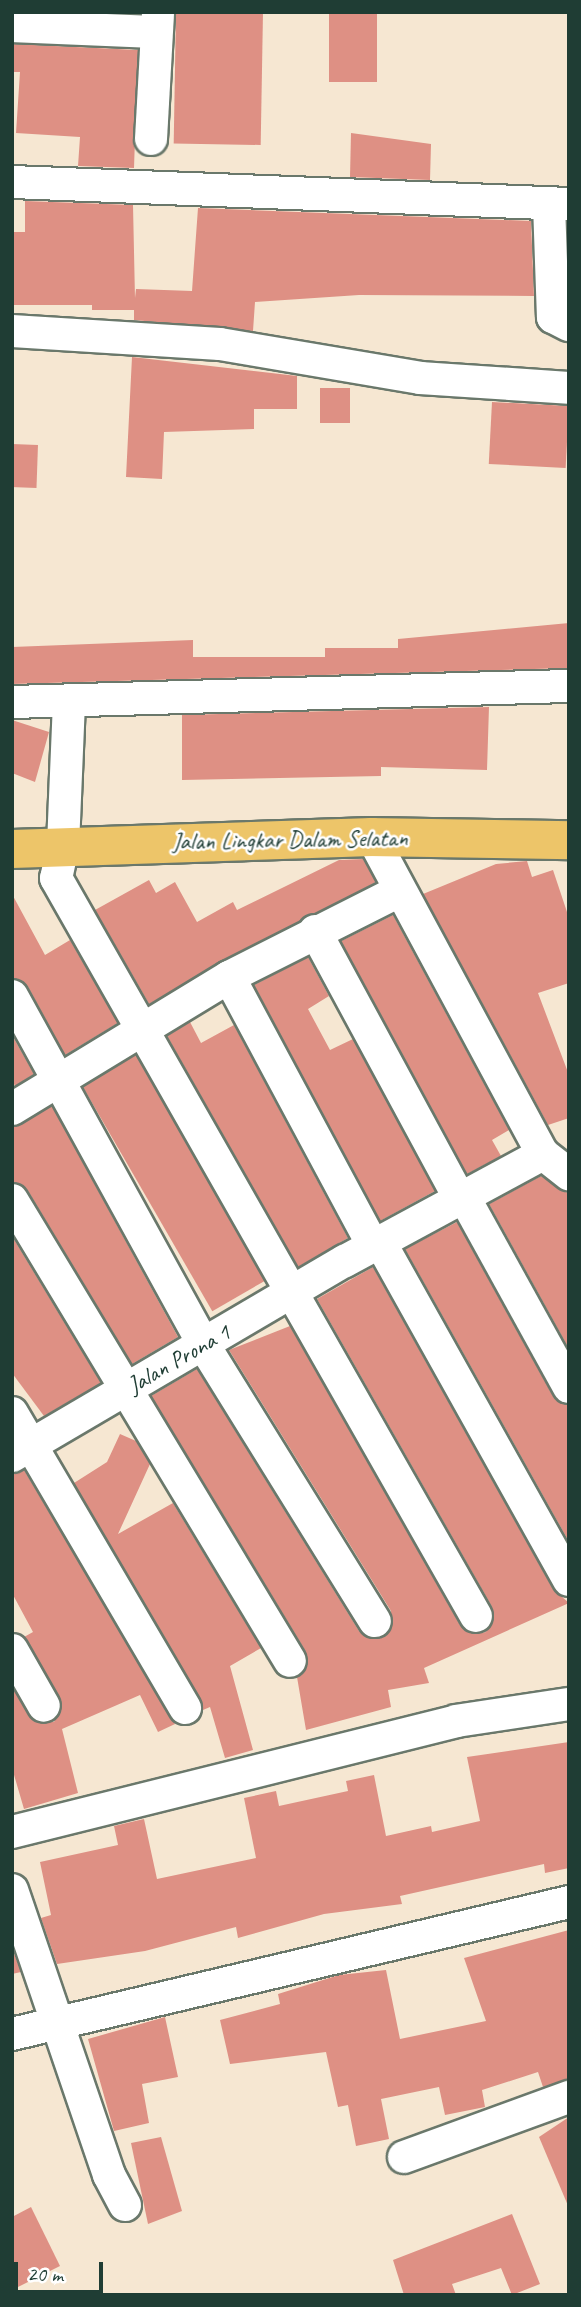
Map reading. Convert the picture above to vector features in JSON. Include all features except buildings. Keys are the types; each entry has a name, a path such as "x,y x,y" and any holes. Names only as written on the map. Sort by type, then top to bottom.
{"main road":[{"name":"Jalan Lingkar Dalam Selatan","path":"12,849 372,837 569,840"}],"street":[{"path":"12,26 157,22 151,139"},
{"path":"12,181 559,204 553,317 569,325"},
{"path":"12,331 220,344 420,378 569,388"},
{"path":"12,702 569,687"},
{"path":"69,702 63,846 56,878 289,1294 476,1616"},
{"path":"372,837 543,1154 569,1174"},
{"path":"12,1109 144,1034 229,977 314,931 399,891"},
{"path":"314,931 569,1387"},
{"path":"229,977 377,1244 569,1580"},
{"path":"12,996 56,1084 203,1344 374,1621"},
{"name":"Jalan Prona 1","path":"21,1451 345,1261 543,1154"},
{"path":"12,1200 122,1392 162,1447 290,1661"},
{"path":"12,1413 21,1451 185,1708"},
{"path":"12,1650 44,1706"},
{"path":"12,1832 456,1721 569,1704"},
{"path":"12,1889 125,2205"},
{"path":"12,2034 569,1902"},
{"path":"404,2157 569,2098"}]}
